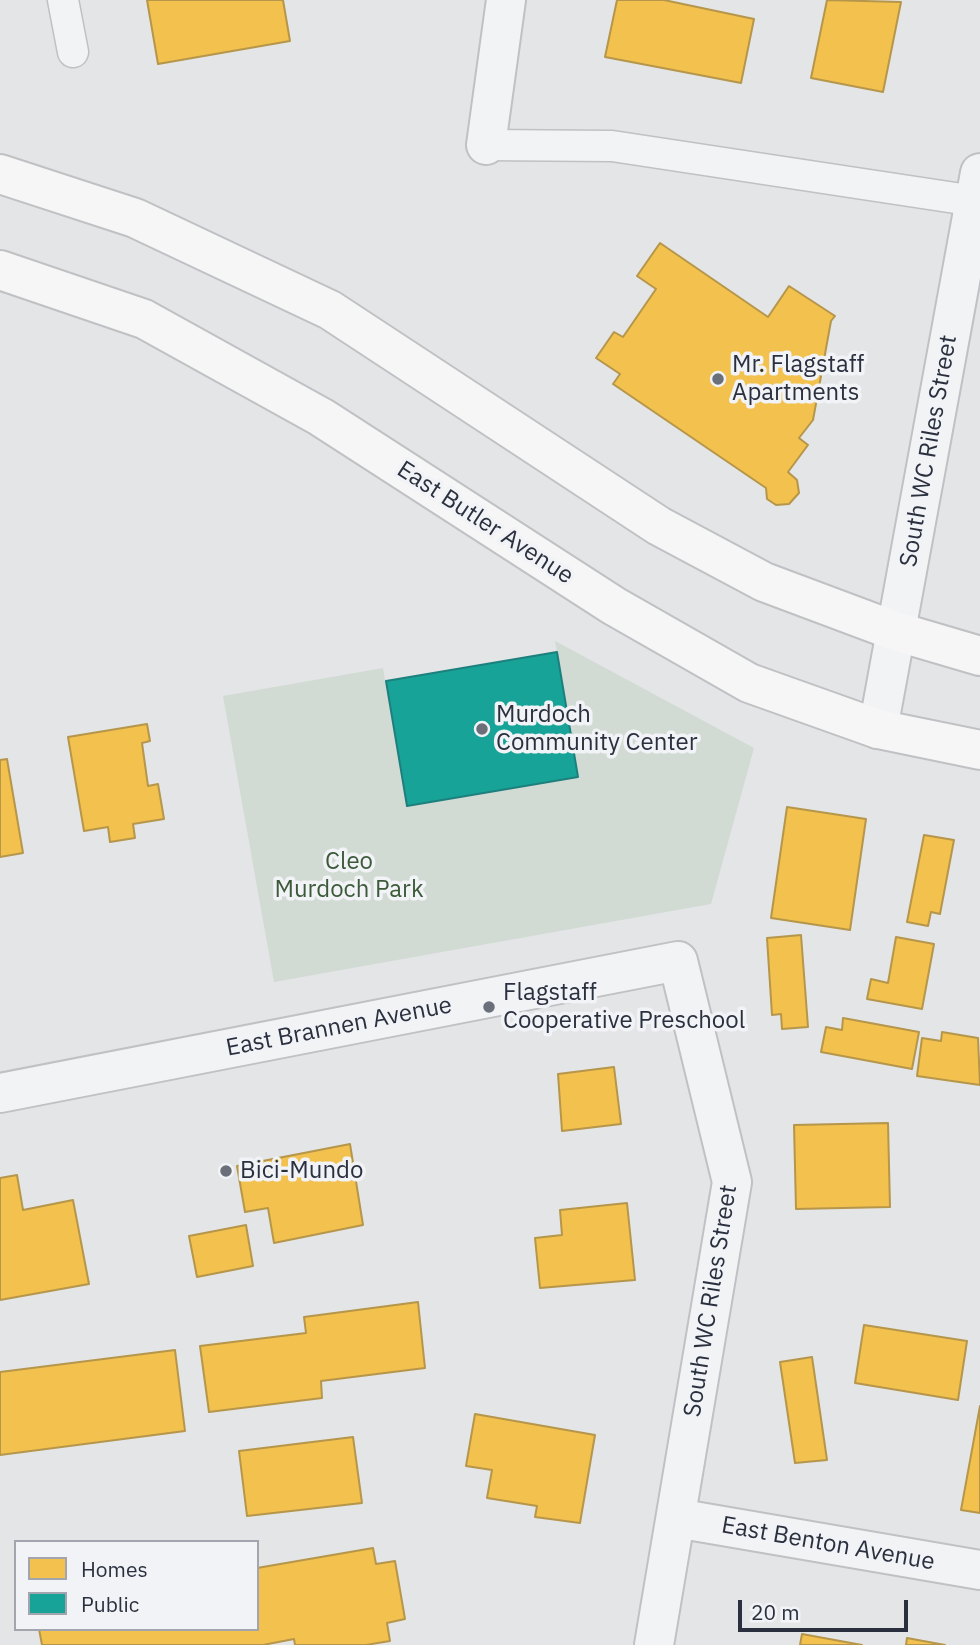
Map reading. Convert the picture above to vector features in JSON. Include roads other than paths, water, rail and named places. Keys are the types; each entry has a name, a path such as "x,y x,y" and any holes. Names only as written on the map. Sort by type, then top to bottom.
{"main road":[{"path":"0,174 135,218 330,310 659,526 764,582 895,631 980,656"},
{"name":"East Butler Avenue","path":"0,270 144,319 321,417 614,606 749,683 878,729 980,750"}],"street":[{"path":"486,145 506,0"},
{"name":"South WC Riles Street","path":"878,729 977,187"},
{"name":"South WC Riles Street","path":"654,1645 732,1182 678,961"},
{"name":"East Brannen Avenue","path":"0,1093 678,961"},
{"name":"East Benton Avenue","path":"676,1518 980,1570"}],"lane":[{"path":"62,0 73,52"},
{"path":"486,145 612,146 977,187"}],"place":[{"name":"Mr. Flagstaff Apartments","path":"718,379"},
{"name":"Murdoch Community Center","path":"482,729"},
{"name":"Flagstaff Cooperative Preschool","path":"489,1007"},
{"name":"Bici-Mundo","path":"226,1171"}],"park label":[{"name":"Cleo Murdoch Park","path":"349,876"}]}
